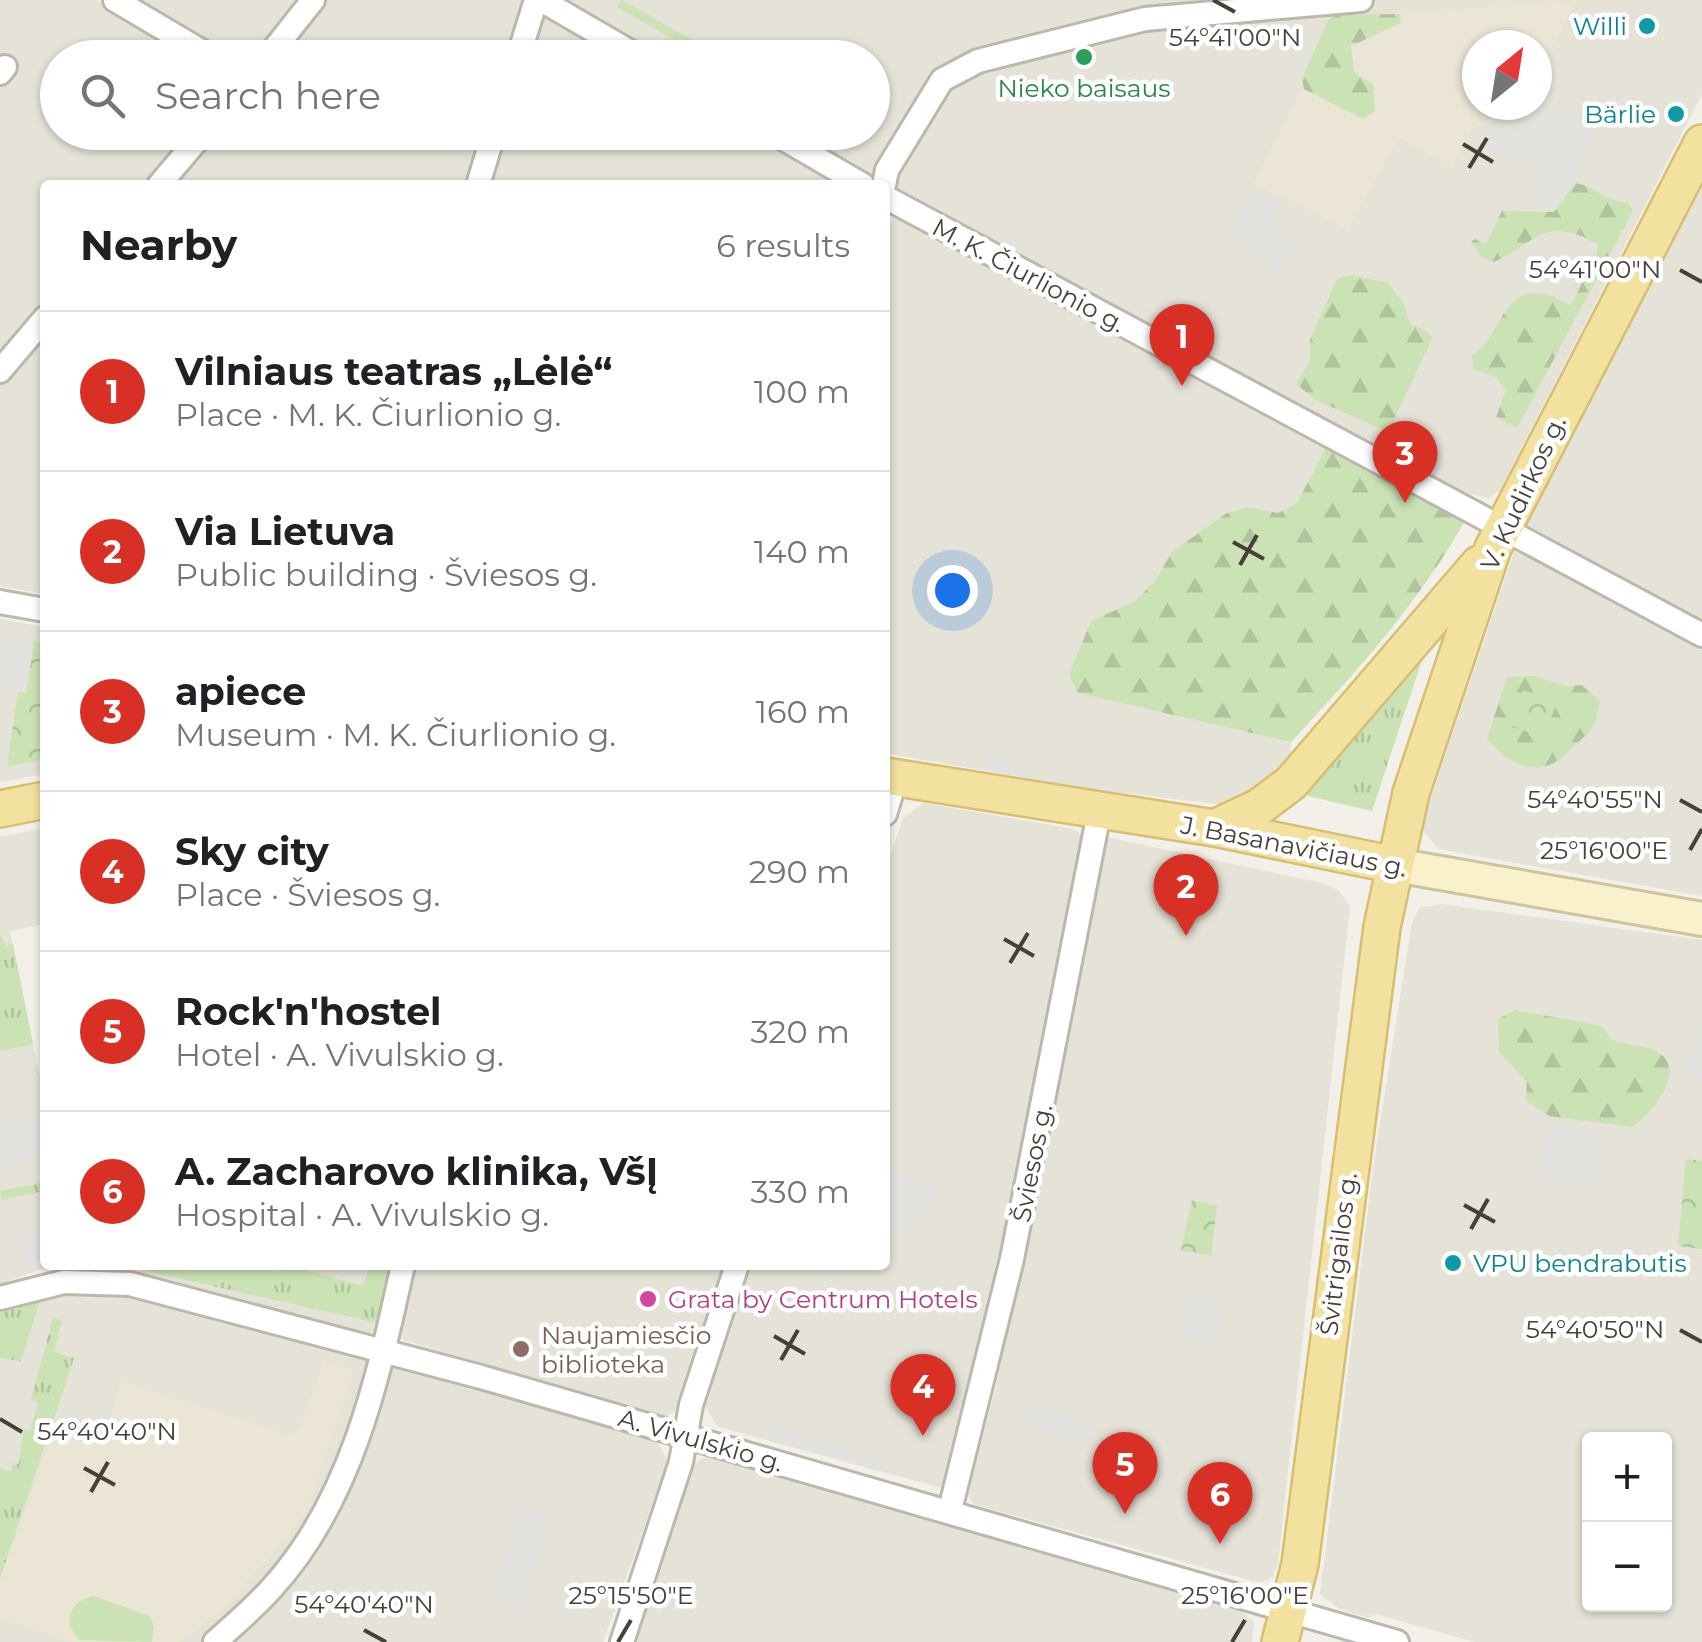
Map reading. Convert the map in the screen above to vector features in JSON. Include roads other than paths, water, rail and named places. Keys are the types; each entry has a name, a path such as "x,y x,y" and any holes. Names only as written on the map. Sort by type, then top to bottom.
{"main road":[{"name":"V. Kudirkos g.","path":"1395,865 1422,759 1497,538 1702,142"},
{"path":"1214,828 1259,807 1291,783 1497,538"},
{"name":"J. Basanavičiaus g.","path":"890,777 1099,813 1214,828 1395,865 1702,919"},
{"path":"0,809 40,801"},
{"name":"Švitrigailos g.","path":"1284,1626 1300,1564 1355,1110 1395,865"}],"street":[{"path":"115,0 182,40"},
{"path":"281,40 313,0"},
{"path":"524,40 538,0 610,40"},
{"path":"885,180 887,170 942,80 978,61 1145,19 1361,0"},
{"path":"163,180 189,150"},
{"path":"480,180 489,150"},
{"path":"803,150 854,180"},
{"name":"M. K. Čiurlionio g.","path":"890,201 1497,538 1702,635"},
{"path":"0,370 40,324"},
{"path":"0,602 40,609"},
{"name":"Šviesos g.","path":"950,1510 1012,1260 1099,813"},
{"path":"215,1642 272,1589 317,1522 359,1439 402,1270"},
{"path":"622,1642 735,1270"},
{"name":"A. Vivulskio g.","path":"0,1298 64,1282 130,1284 950,1510 1284,1626 1396,1642"}],"place":[{"name":"Willi","path":"1647,26"},
{"name":"Nieko baisaus","path":"1084,57"},
{"name":"Bӓrlie","path":"1676,114"},
{"name":"Vilniaus teatras „Lėlė“","path":"1182,386"},
{"name":"apiece","path":"1405,503"},
{"name":"Via Lietuva","path":"1186,936"},
{"name":"VPU bendrabutis","path":"1453,1263"},
{"name":"Grata by Centrum Hotels","path":"648,1299"},
{"name":"Naujamiesčio biblioteka","path":"521,1349"},
{"name":"Sky city","path":"923,1436"},
{"name":"Rock'n'hostel","path":"1125,1514"},
{"name":"A. Zacharovo klinika, VšĮ","path":"1220,1544"}]}
